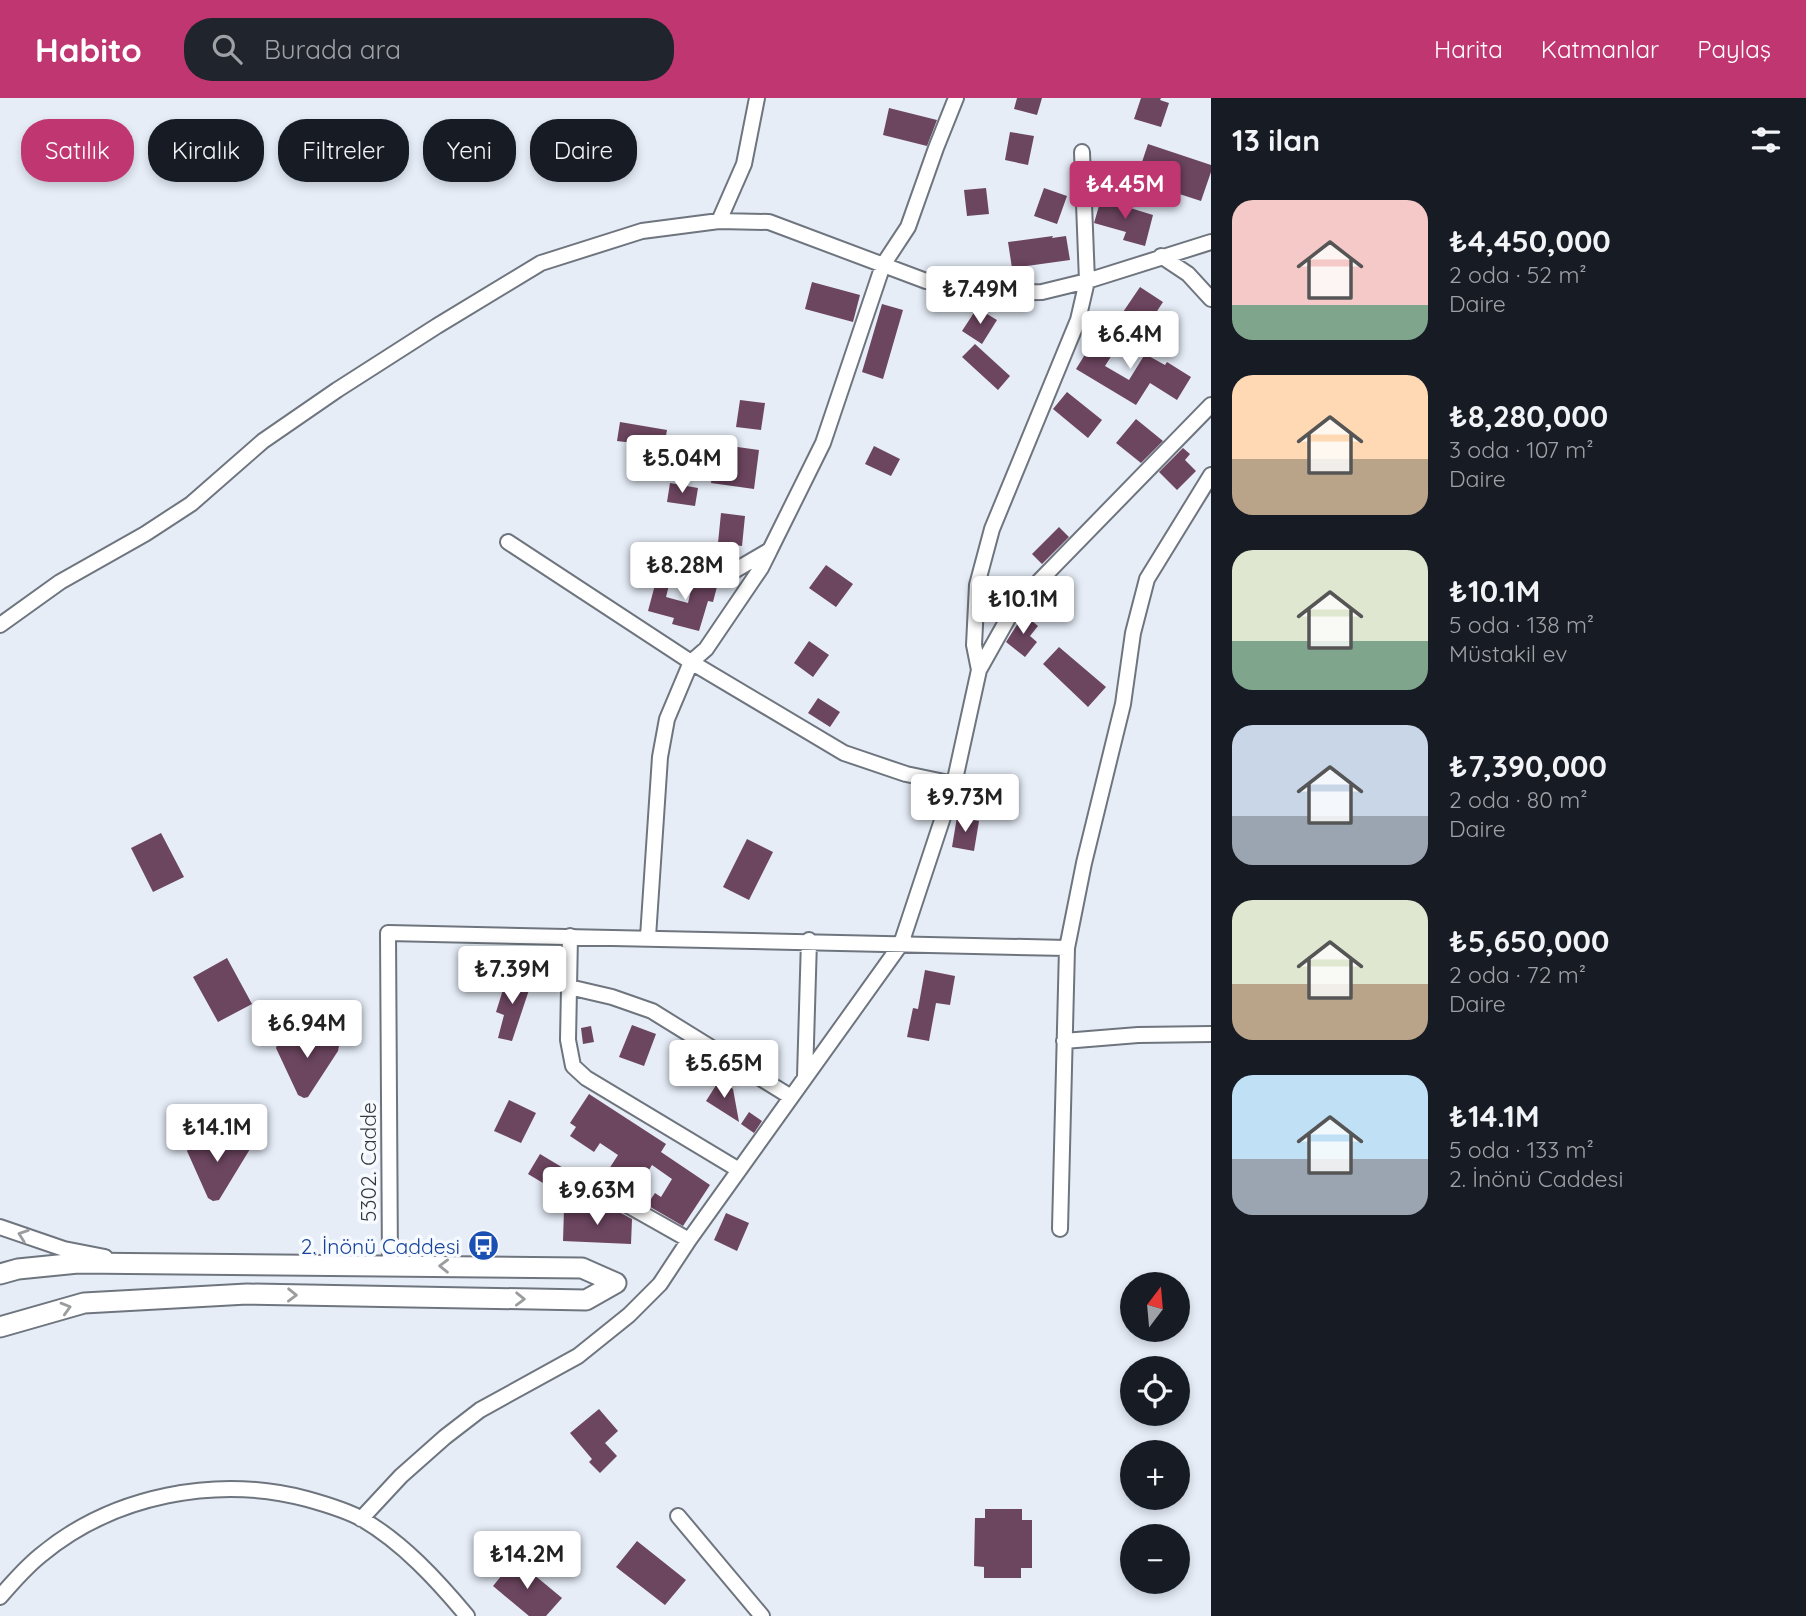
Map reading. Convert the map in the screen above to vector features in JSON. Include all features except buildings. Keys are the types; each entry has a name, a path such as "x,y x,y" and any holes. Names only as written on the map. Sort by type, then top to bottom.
{"main road":[{"path":"0,1274 19,1269 78,1263 582,1268 616,1283 586,1300 247,1294 84,1303 0,1327"},
{"path":"390,1266 390,1297"}],"street":[{"path":"719,221 744,164 757,98"},
{"path":"648,937 662,739 675,697 691,662 706,649 761,568 823,443 883,265 908,227 956,98"},
{"path":"979,670 974,645 977,585 992,529 1077,320 1087,281 1082,152"},
{"path":"0,625 60,582 145,534 191,504 263,441 337,390 541,263 642,231 719,221 769,222 926,281 990,293 1042,292 1087,281 1211,242"},
{"path":"1161,256 1188,274 1211,299"},
{"path":"361,1519 401,1476 454,1431 503,1397 578,1356 660,1284 901,944 954,784 979,670 1015,606 1211,405"},
{"path":"1060,1229 1067,948 1084,863 1122,704 1133,633 1147,579 1211,475"},
{"path":"509,542 691,662 844,753 906,774 954,784"},
{"path":"727,575 770,550"},
{"name":"5302. Cadde","path":"390,1266 388,933 570,936"},
{"path":"739,1170 579,1073 573,1066 568,1040 570,936 1067,948"},
{"path":"805,1077 809,940"},
{"path":"569,986 652,1011 791,1097"},
{"path":"1064,1041 1138,1035 1211,1034"},
{"path":"581,1179 689,1240"},
{"path":"0,1227 64,1249 137,1263"},
{"path":"0,1597 40,1555 88,1523 136,1504 179,1493 216,1488 251,1488 324,1504 361,1519 404,1550 442,1586 467,1616"},
{"path":"678,1516 762,1616"}],"place":[{"name":"2. İnönü Caddesi","path":"483,1246"}]}
